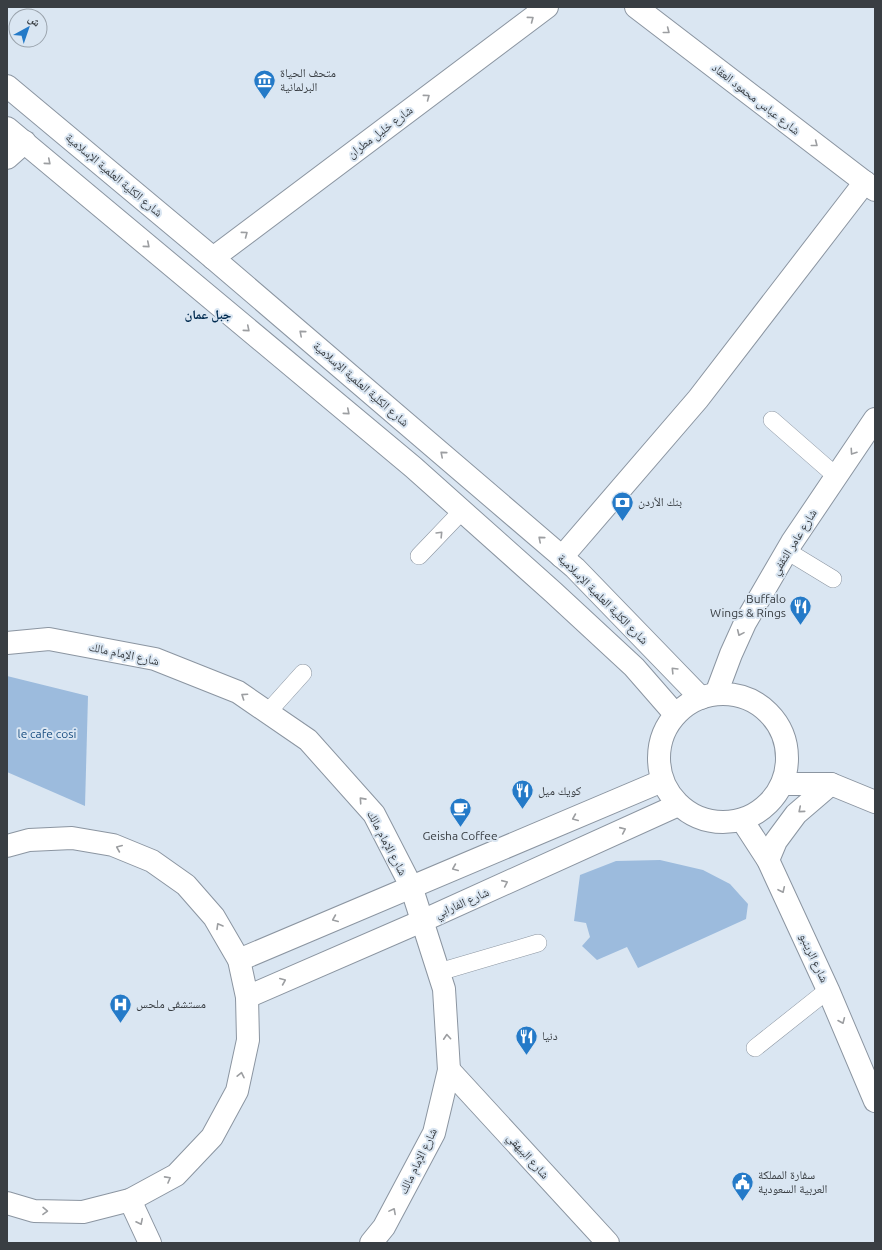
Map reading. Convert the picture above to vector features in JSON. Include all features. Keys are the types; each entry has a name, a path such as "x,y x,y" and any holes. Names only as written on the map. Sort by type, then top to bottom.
{"street":[{"name":"شارع خليل مطران","path":"213,258 548,7"},
{"name":"شارع عباس محمود العقاد","path":"636,7 870,186"},
{"name":"شارع الكلية العلمية الإسلامية","path":"7,86 213,258 575,568 708,696"},
{"path":"7,128 413,467 634,667 675,714"},
{"path":"7,158 25,142"},
{"path":"562,557 698,399 870,186"},
{"name":"شارع عامر الثقفي","path":"708,696 731,654 745,623 787,551 875,419"},
{"name":"شارع الإمام مالك","path":"7,643 49,639 155,659 238,692 308,740 374,814 411,886 444,989 449,1070 434,1133 384,1226 371,1243"},
{"path":"735,695 753,701 769,713 780,728 786,747 787,766 782,784 772,801 758,812 742,820 722,823 704,820 676,806 662,781 658,755 660,743 666,728 675,714 687,704 708,696 735,695"},
{"path":"238,960 662,781"},
{"path":"782,784 831,784 875,802"},
{"path":"768,860 776,841 796,814 831,784"},
{"name":"شارع الفارابي","path":"248,996 422,921 676,806"},
{"name":"شارع الرينبو","path":"742,820 768,860 828,990 875,1101"},
{"path":"7,846 29,840 72,838 113,845 152,861 186,885 214,917 238,960 248,996 248,1040 237,1091 212,1137 176,1175 130,1200 83,1212 34,1211 7,1203"},
{"name":"شارع البيهقي","path":"449,1070 608,1243"},
{"path":"130,1200 150,1243"}],"lane":[{"path":"772,420 836,476"},
{"path":"419,556 462,511"},
{"path":"787,551 833,579"},
{"path":"268,712 303,674"},
{"path":"439,972 538,943"},
{"path":"755,1048 828,990"}],"green space":[{"name":"le cafe cosi","path":"7,676 88,696 85,806 7,772"},
{"path":"660,860 703,870 730,884 748,904 746,919 638,968 627,947 597,960 582,946 590,937 586,923 574,921 580,875 616,861"}],"place":[{"name":"متحف الحياة البرلمانية","path":"265,100"},
{"name":"بنك الأردن","path":"623,522"},
{"name":"Buffalo Wings & Rings","path":"801,626"},
{"name":"كويك ميل","path":"523,810"},
{"name":"Geisha Coffee","path":"460,828"},
{"name":"مستشفى ملحس","path":"120,1024"},
{"name":"دنيا","path":"527,1056"},
{"name":"سفارة المملكة العربية السعودية","path":"742,1202"}],"district":[{"name":"جبل عمان","path":"208,314"}]}
